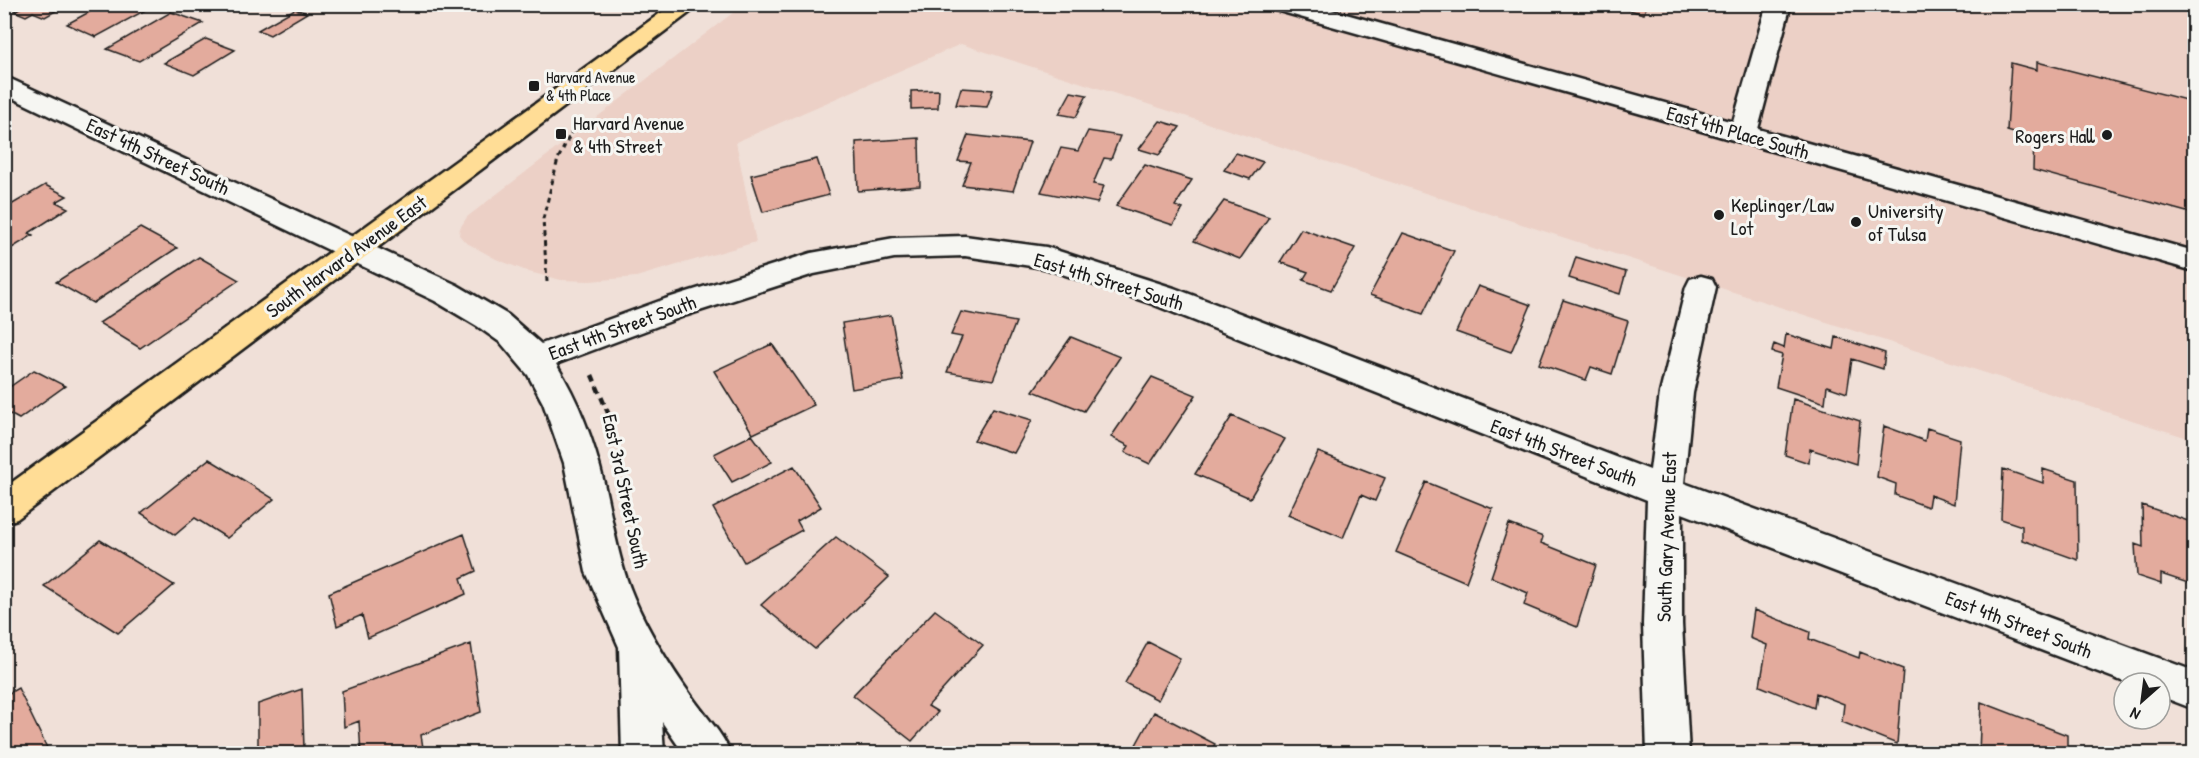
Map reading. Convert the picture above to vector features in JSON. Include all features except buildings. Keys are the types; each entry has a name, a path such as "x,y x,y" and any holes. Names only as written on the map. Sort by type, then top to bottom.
{"main road":[{"name":"South Harvard Avenue East","path":"4,508 689,4"}],"street":[{"name":"East 4th Place South","path":"1281,4 2194,261"},
{"path":"1743,134 1779,4"},
{"name":"East 4th Street South","path":"4,84 446,293 510,334 535,359 676,307 811,264 894,248 965,246 1046,258 1163,296 1664,490 2194,690"},
{"name":"South Gary Avenue East","path":"1668,753 1662,666 1664,490 1674,405 1701,287"},
{"name":"East 3rd Street South","path":"535,359 564,410 584,475 605,572 637,644 674,709 710,753"},
{"path":"637,644 643,753"}],"path":[{"path":"547,282 543,219 558,159 571,133"},
{"name":"East 3rd Street South","path":"577,343 609,411 611,422"},
{"path":"748,744 760,753"}],"shaded area":[{"name":"University of Tulsa","path":"743,5 2194,5 2194,440 961,44 736,142 756,242 636,277 590,281 561,280 529,272 496,259 465,242 459,235 460,228 467,217"}],"place":[{"name":"Harvard Avenue & 4th Place","path":"534,86"},
{"name":"Harvard Avenue & 4th Street","path":"561,134"},
{"name":"Rogers Hall","path":"2107,135"},
{"name":"Keplinger/Law Lot","path":"1719,215"},
{"name":"University of Tulsa","path":"1856,222"}]}
